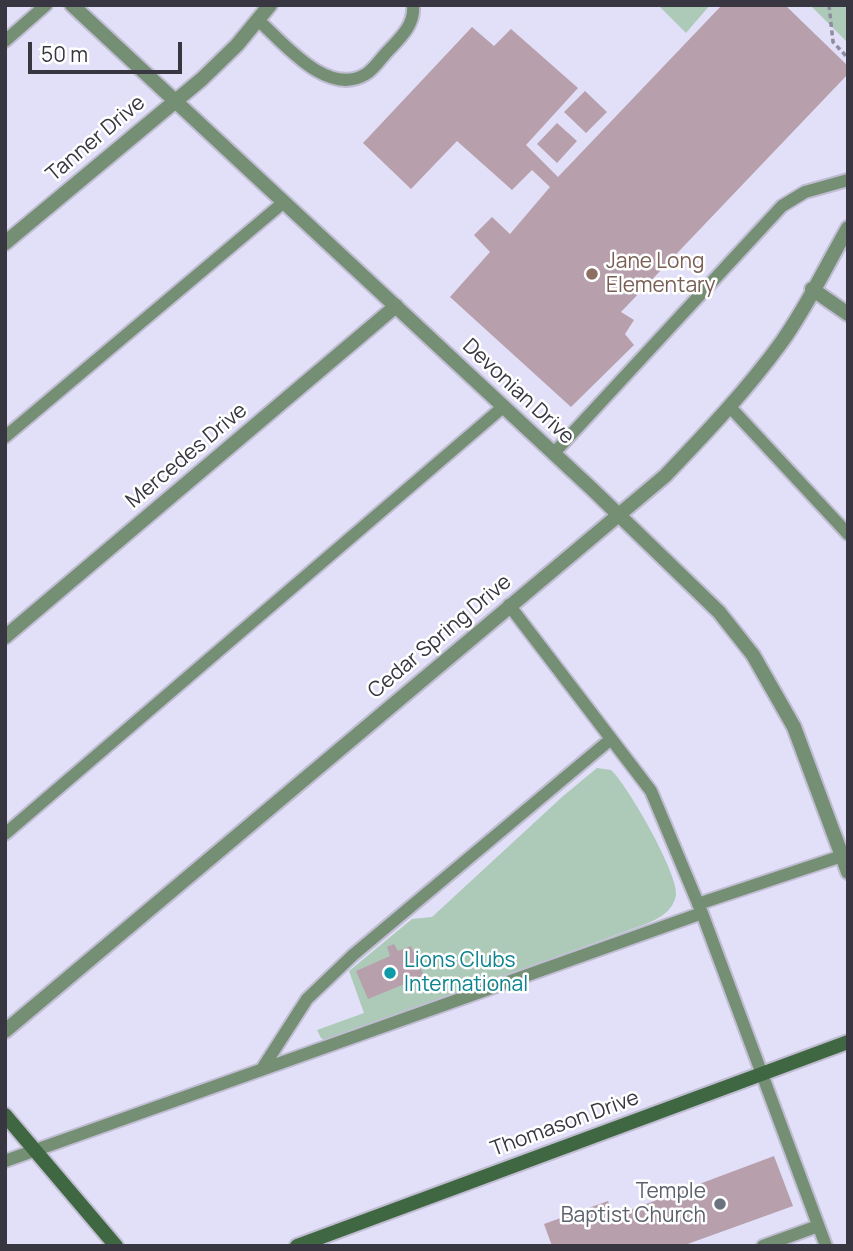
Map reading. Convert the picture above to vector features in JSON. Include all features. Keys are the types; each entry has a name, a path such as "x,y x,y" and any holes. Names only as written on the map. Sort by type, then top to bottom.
{"main road":[{"name":"Thomason Drive","path":"297,1246 848,1042"},
{"path":"5,1115 116,1246"}],"street":[{"name":"Devonian Drive","path":"72,5 554,453 719,612 754,656 794,727 845,855 848,872"},
{"name":"Tanner Drive","path":"5,243 226,56 270,5"},
{"name":"Cedar Spring Drive","path":"5,1031 665,476 730,407 781,342 825,272 848,228"},
{"path":"812,289 848,314"},
{"name":"Mercedes Drive","path":"5,638 396,306"}],"lane":[{"path":"5,40 46,5"},
{"path":"258,20 312,67 332,78 350,80 366,74 407,31 414,5"},
{"path":"554,453 782,206 805,192 848,180"},
{"path":"5,437 284,202"},
{"path":"5,834 503,407"},
{"path":"730,407 848,534"},
{"path":"509,605 651,791 700,908 826,1246"},
{"path":"262,1069 307,999 344,964 611,739"},
{"path":"5,1161 845,855"},
{"path":"763,1246 818,1226"}],"path":[{"path":"829,5 833,42 848,58"}],"green space":[{"path":"658,5 710,5 686,33"},
{"path":"810,5 848,5 848,43"},
{"path":"597,768 611,770 619,779 661,850 675,884 676,895 669,910 646,924 326,1041 321,1038 317,1030 364,1013 349,971 412,919 432,917"}],"building":[{"path":"722,5 785,5 848,66 848,74 621,312 634,320 625,334 634,345 571,407 450,297 490,252 474,235 492,217 510,234 550,187 532,170 512,190 457,141 411,189 363,143 472,27 494,46 511,29 578,88 526,145 558,177"},
{"path":"585,91 607,112 586,133 564,112"},
{"path":"557,123 577,141 557,163 537,144"},
{"name":"Lions Clubs International","path":"394,944 398,951 411,946 424,976 368,999 356,971 390,956 387,947"},
{"name":"Temple Baptist Church","path":"774,1156 793,1206 682,1246 552,1246 544,1224 608,1201 614,1216"}],"place":[{"name":"Jane Long Elementary","path":"592,274"},
{"name":"Lions Clubs International","path":"390,973"},
{"name":"Temple Baptist Church","path":"720,1204"}]}
